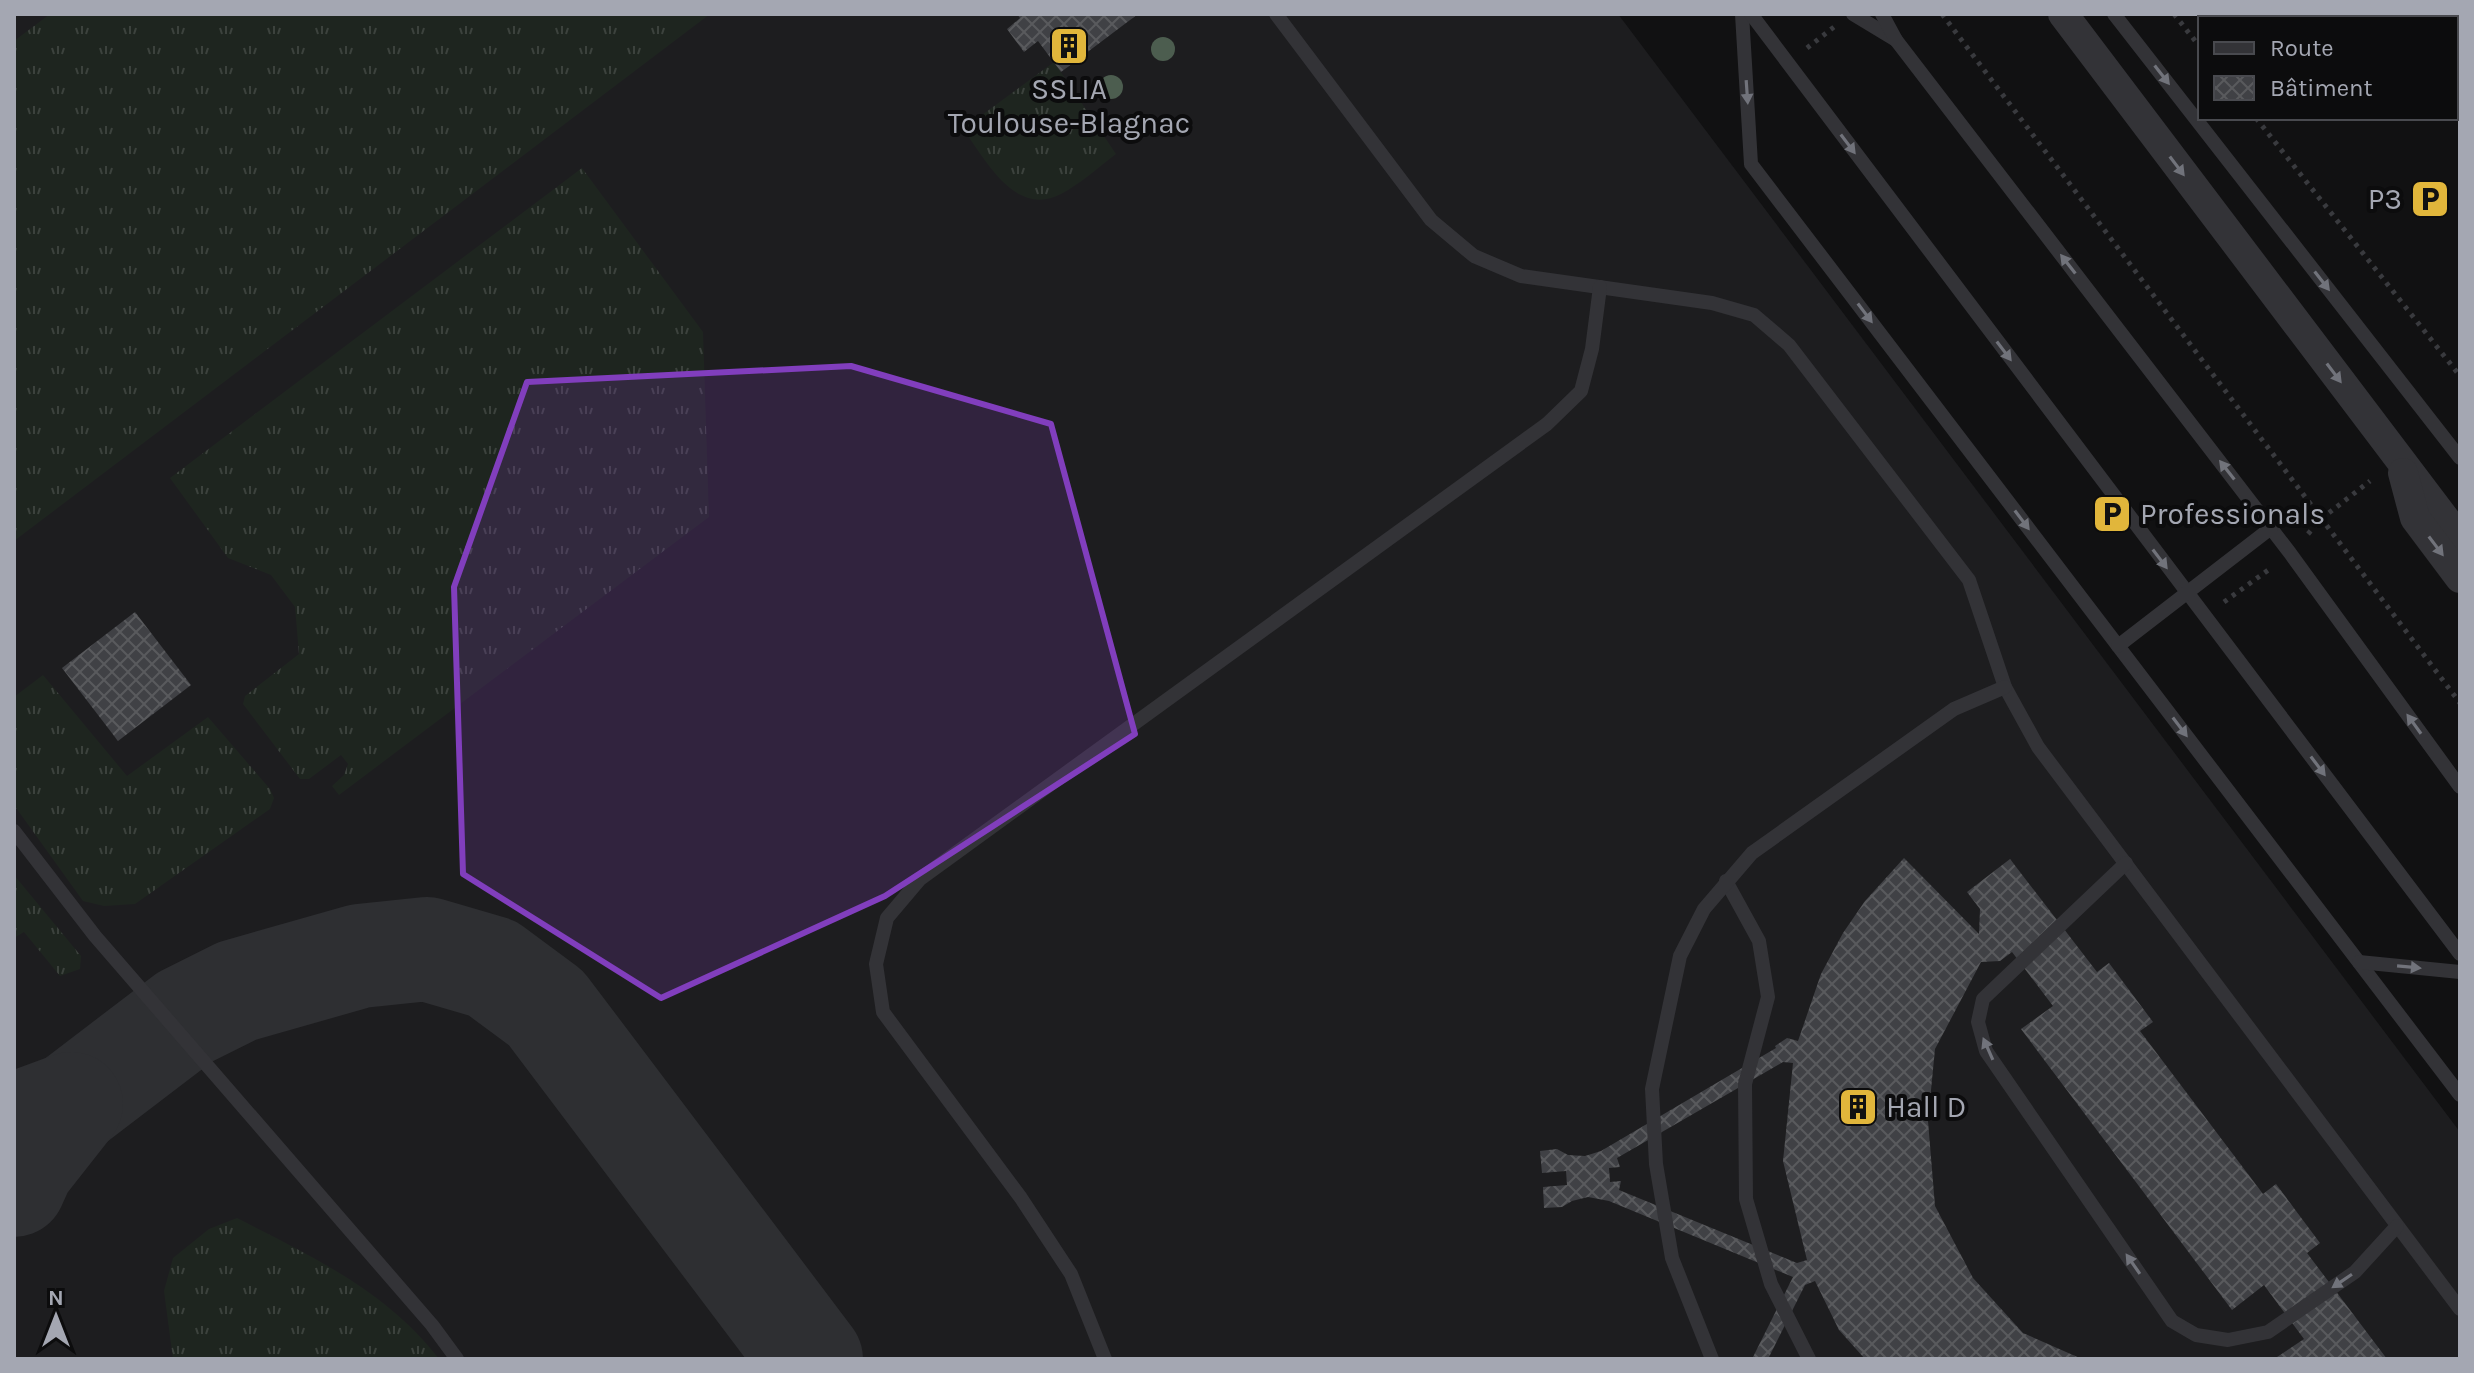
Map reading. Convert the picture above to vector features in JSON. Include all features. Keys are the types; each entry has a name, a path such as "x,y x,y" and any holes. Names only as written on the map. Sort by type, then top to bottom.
{"street":[{"path":"2063,14 2460,539"},
{"path":"2400,459 2415,518 2460,578"}],"lane":[{"path":"1276,14 1431,220 1474,256 1521,276 1712,303 1754,315 1789,345 1969,580 2005,687 2038,747 2460,1309"},
{"path":"1742,14 1751,164 2460,1095"},
{"path":"1751,14 2460,954"},
{"path":"1853,14 1896,40"},
{"path":"1882,14 1896,40 2271,528 2460,787"},
{"path":"2114,14 2460,458"},
{"path":"1105,1359 1071,1274 1021,1198 883,1012 876,964 887,918 920,879 1547,424 1581,391 1592,349 1600,287"},
{"path":"2118,646 2271,528"},
{"path":"1712,1359 1672,1258 1656,1164 1652,1089 1680,956 1704,909 1752,853 1954,709 2005,687"},
{"path":"14,831 95,936 432,1325 457,1359"},
{"path":"2126,863 1983,999 1978,1022 1986,1051 2172,1321 2196,1335 2228,1340 2268,1332 2355,1272 2397,1226"},
{"path":"1726,881 1759,941 1768,997 1745,1084 1746,1199 1771,1284 1809,1359"},
{"path":"2359,962 2460,972"}],"path":[{"path":"1942,14 2460,703"},
{"path":"2174,14 2198,44"},
{"path":"1788,63 1839,23"},
{"path":"2258,120 2460,376"}],"highlighted area":[{"path":"851,366 1051,424 1135,734 885,896 661,998 463,874 454,587 527,382"}],"shaded area":[{"path":"14,14 1618,14 2460,1132 2460,1359 14,1359"}],"green space":[{"path":"50,14 710,14 14,541 14,41"},
{"path":"1054,62 1116,154 1061,194 1045,199 1030,198 1003,182 963,129"},
{"path":"582,168 703,332 709,517 339,795 332,786 344,775 348,764 341,755 309,779 300,779 243,704 245,696 299,654 295,607 271,575 228,558 170,478"},
{"path":"43,675 127,776 208,717 270,789 274,798 270,809 135,904 104,906 83,901 14,805 14,697"},
{"path":"14,875 81,956 80,969 60,976 24,932 14,938"},
{"path":"237,1218 320,1261 372,1295 418,1335 439,1359 173,1359 164,1291 173,1258 209,1229"}],"building":[{"name":"SSLIA Toulouse-Blagnac","path":"1017,14 1138,14 1061,72 1038,41 1024,52 1007,29 1020,18"},
{"path":"135,612 191,685 118,741 62,668"},
{"name":"Hall D","path":"1904,858 1979,934 1980,909 1967,892 2010,859 2097,972 2109,963 2153,1022 2140,1031 2263,1194 2276,1184 2320,1243 2307,1253 2387,1359 2274,1359 2304,1339 2264,1285 2232,1310 2021,1029 2053,1006 2012,952 2000,961 1981,962 1935,1049 1928,1121 1935,1206 1973,1278 2023,1333 2082,1359 1865,1359 1839,1330 1815,1281 1805,1285 1768,1359 1752,1359 1793,1277 1609,1201 1588,1197 1562,1207 1544,1208 1543,1187 1567,1185 1566,1171 1542,1173 1540,1151 1557,1149 1568,1155 1585,1156 1601,1151 1776,1048 1787,1038 1798,1041 1821,974 1865,901","holes":["1783,1062 1793,1063 1783,1161 1807,1260 1797,1263 1619,1190 1621,1181 1610,1182 1609,1168 1620,1167 1617,1158"]}],"taxiway":[{"path":"71,1104 185,1017 237,991 360,956 427,949 492,968 546,1008 811,1359"},
{"path":"14,1125 71,1104 23,1165 14,1185"}],"place":[{"name":"SSLIA Toulouse-Blagnac","path":"1069,46"},
{"name":"P3","path":"2430,199"},
{"name":"Professionals","path":"2112,514"},
{"name":"Hall D","path":"1858,1107"}]}
